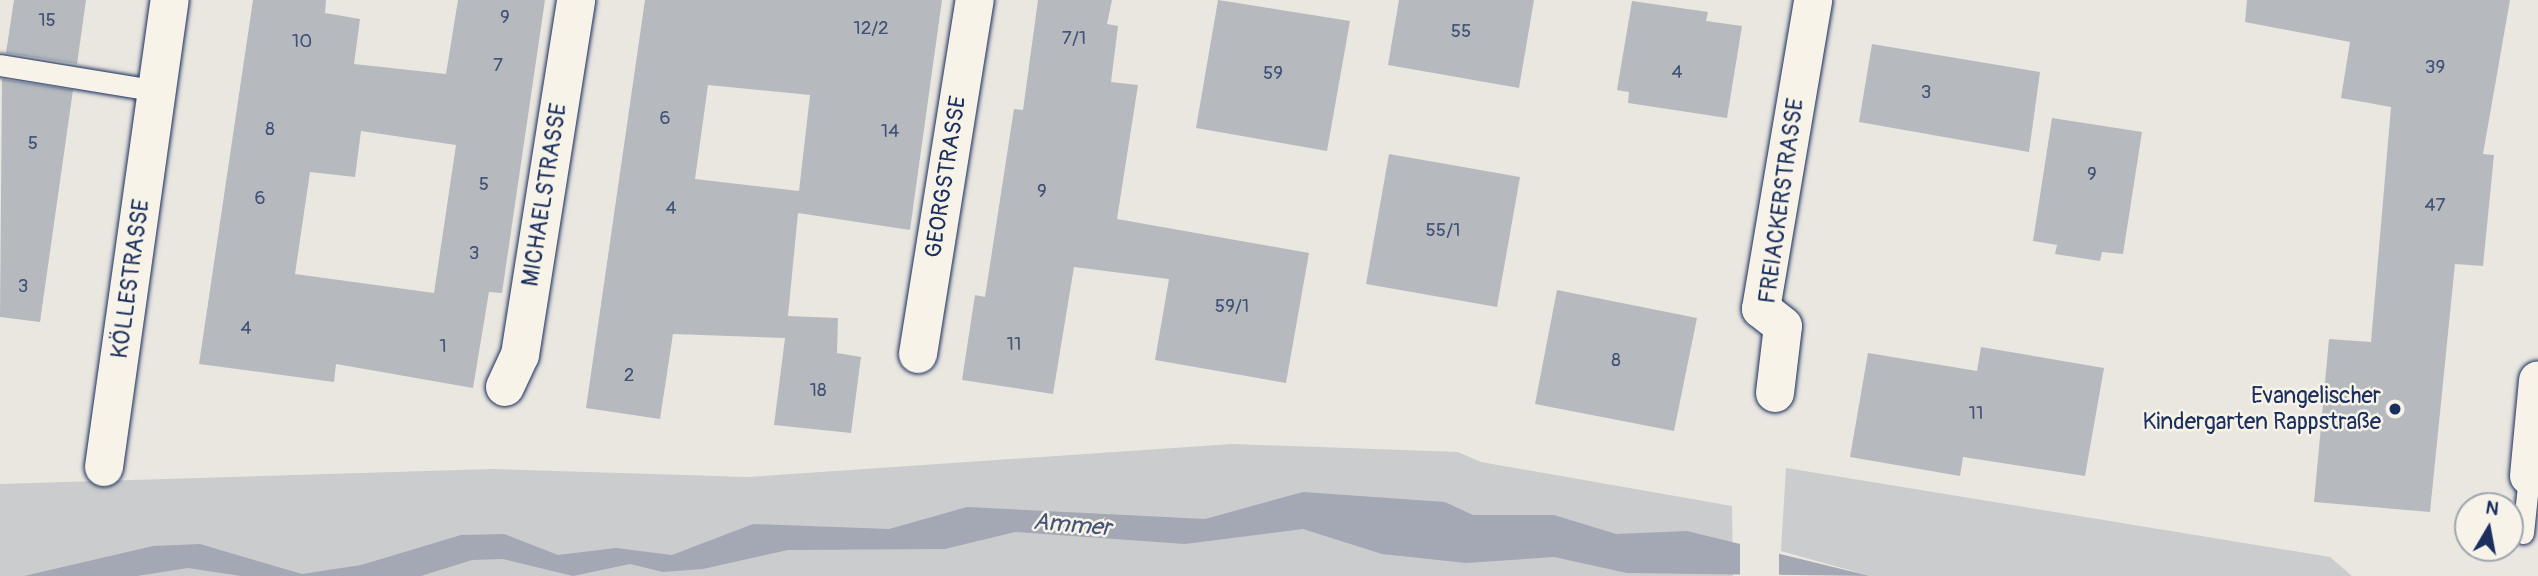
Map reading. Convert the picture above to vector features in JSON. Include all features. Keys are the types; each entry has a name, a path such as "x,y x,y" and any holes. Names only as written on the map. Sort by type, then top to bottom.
{"street":[{"name":"KÖLLESTRASSE","path":"104,467 170,0"},
{"name":"MICHAELSTRASSE","path":"505,387 520,355 576,0"},
{"name":"GEORGSTRASSE","path":"918,354 975,0"},
{"name":"FREIACKERSTRASSE","path":"1775,393 1783,326 1761,309 1813,0"},
{"path":"2529,476 2538,380"}],"lane":[{"path":"0,65 158,90"},
{"path":"2524,533 2529,476"}],"shaded area":[{"path":"1232,444 1458,452 1481,462 1732,506 1733,576 0,576 0,484 492,469 748,477"},
{"path":"1786,468 2330,557 2352,576 1870,576 1781,551"}],"water":[{"name":"Ammer","path":"1303,492 1445,502 1473,515 1554,515 1616,534 1687,531 1870,576 1627,573 1554,557 1466,563 1382,554 1303,529 1185,544 1015,532 945,549 788,550 703,569 663,572 630,564 573,576 503,559 472,560 421,576 241,576 188,568 137,576 24,576 153,546 200,544 302,574 361,565 461,535 504,534 558,555 616,548 672,555 753,524 889,529 967,507 1205,519"}],"pier":[{"path":"1740,539 1779,547 1779,576 1740,576"}],"building":[{"path":"14,0 86,0 77,64 6,53"},
{"path":"253,0 326,0 325,13 360,19 354,64 446,74 458,0 545,0 502,293 489,292 473,388 336,364 334,382 199,364","holes":["361,131 456,145 434,293 295,274 310,172 355,177"]},
{"path":"645,0 942,0 910,230 798,213 788,316 838,318 837,353 861,357 851,433 774,425 785,338 673,334 660,419 586,408","holes":["708,85 810,95 799,191 695,179"]},
{"path":"1038,0 1112,0 1107,24 1118,26 1111,82 1138,85 1117,219 1309,253 1286,383 1155,360 1169,279 1074,267 1053,394 962,380 975,295 985,297 1014,109 1023,110"},
{"path":"1218,0 1350,21 1327,151 1196,128"},
{"path":"1399,0 1534,0 1519,88 1388,65"},
{"path":"2247,0 2510,0 2483,154 2494,155 2483,266 2455,264 2430,512 2314,502 2329,339 2371,342 2391,107 2341,98 2350,42 2245,22"},
{"path":"1632,1 1708,12 1706,21 1742,26 1727,118 1628,103 1629,92 1617,90"},
{"path":"1872,44 2040,72 2029,152 1859,122"},
{"path":"2,79 73,90 40,322 0,317"},
{"path":"2052,118 2142,132 2123,254 2102,252 2100,261 2055,254 2057,245 2033,241"},
{"path":"1389,154 1520,177 1497,307 1366,284"},
{"path":"1557,290 1697,318 1674,431 1535,404"},
{"path":"1981,347 2104,368 2085,476 1963,457 1960,476 1850,457 1868,353 1977,371"}],"place":[{"name":"Evangelischer Kindergarten Rappstraße","path":"2395,409"}]}
